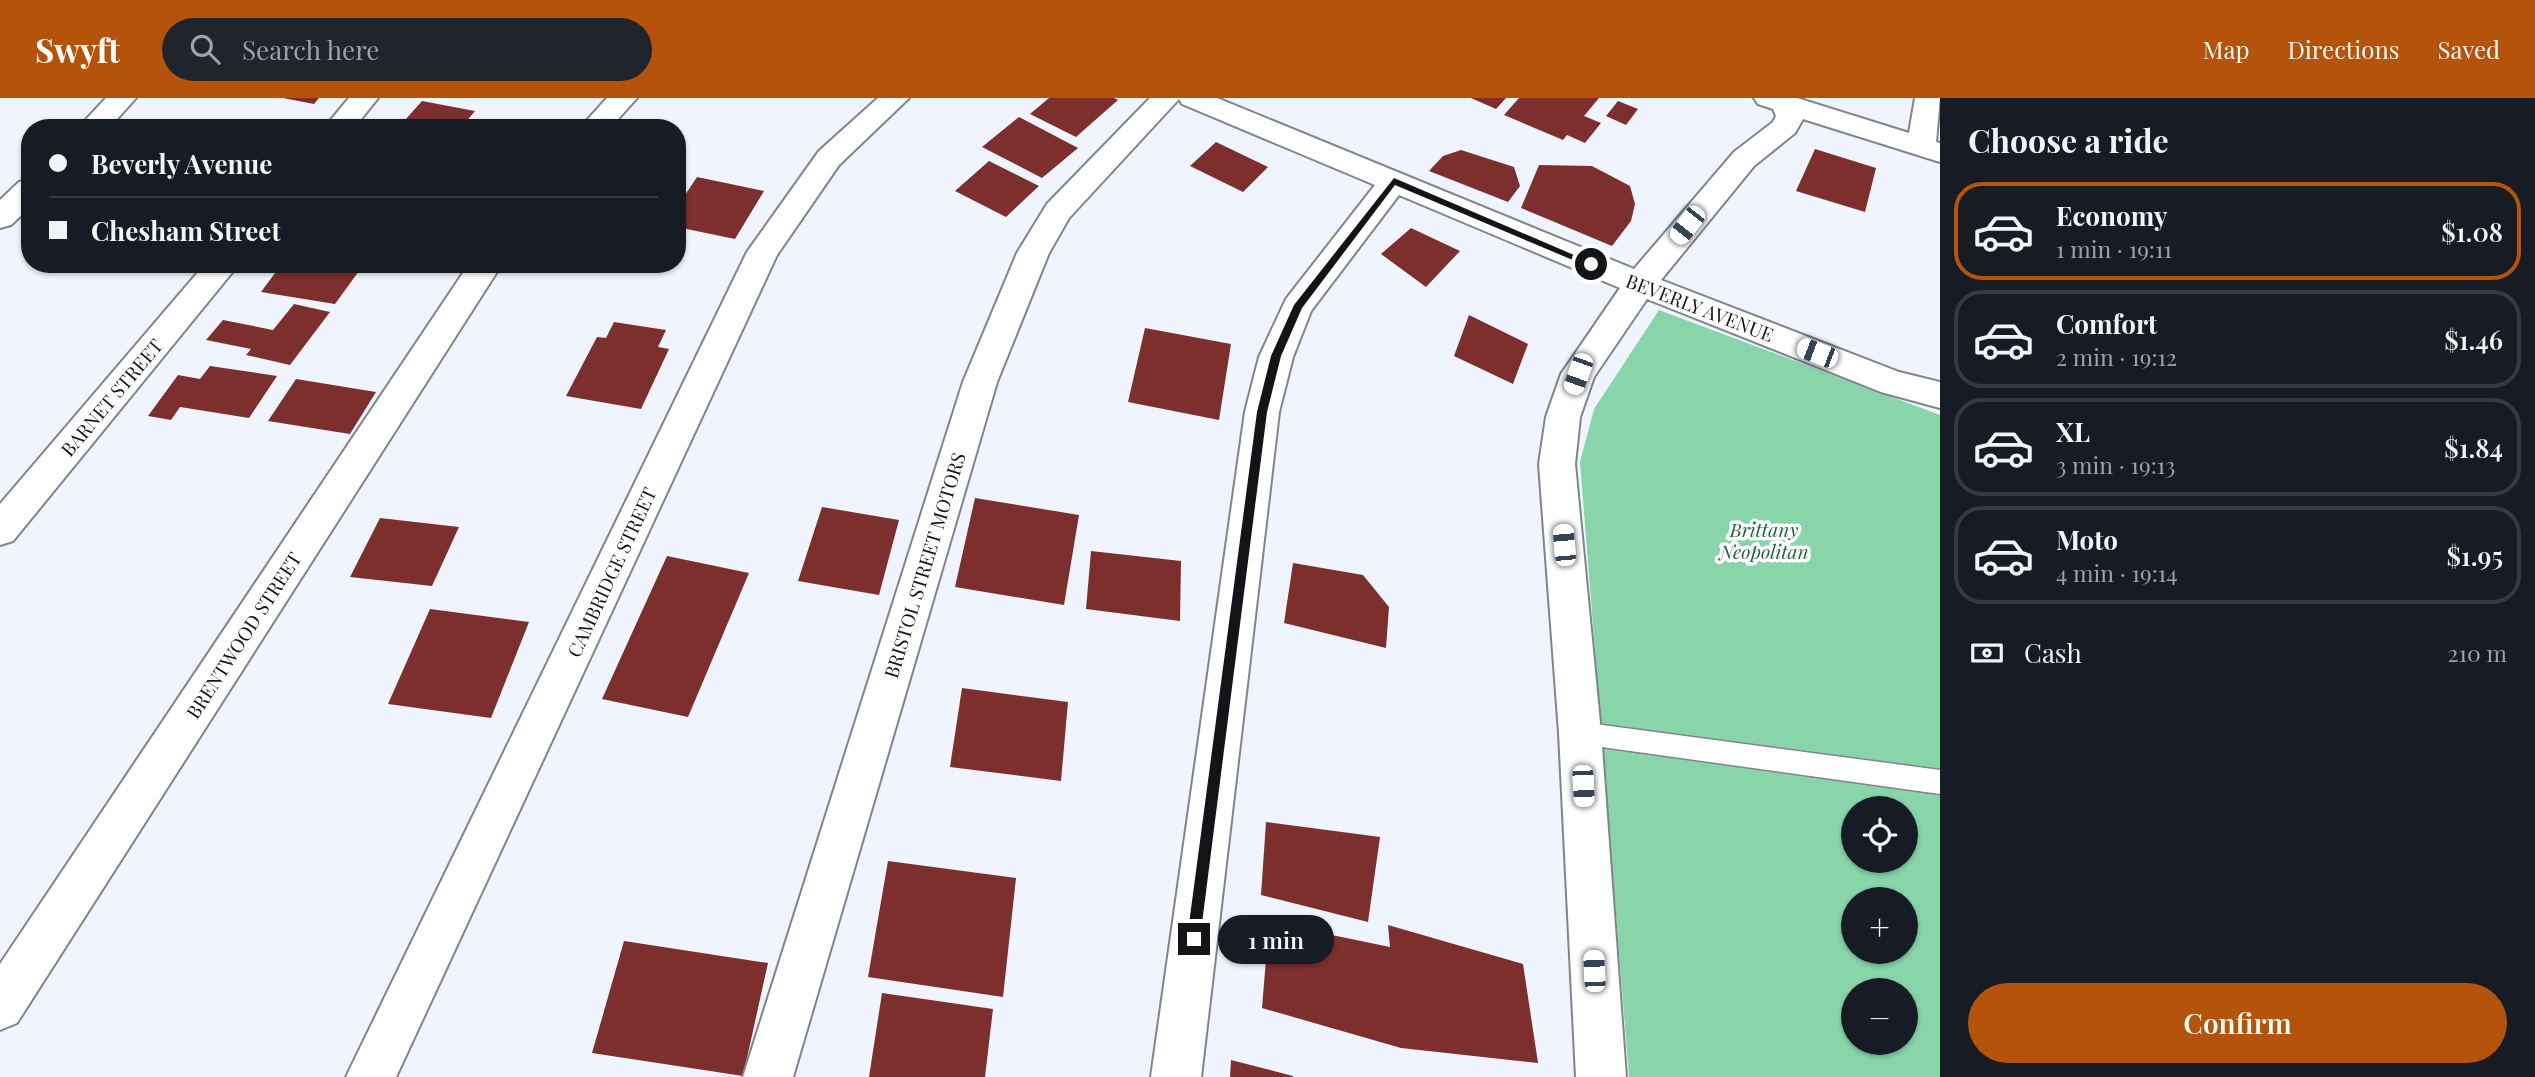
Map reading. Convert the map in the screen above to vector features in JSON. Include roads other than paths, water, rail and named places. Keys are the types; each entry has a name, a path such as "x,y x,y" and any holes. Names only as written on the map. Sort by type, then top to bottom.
{"street":[{"path":"101,119 122,98"},
{"path":"346,119 364,98"},
{"path":"603,119 623,98"},
{"name":"CAMBRIDGE STREET","path":"371,1077 763,251 829,158 895,98"},
{"name":"BRISTOL STREET MOTORS","path":"768,1077 976,396 1001,331 1033,253 1058,211 1166,98"},
{"name":"BEVERLY AVENUE","path":"1192,98 1640,284 1893,383 1940,395"},
{"path":"1777,101 1931,150 1929,98"},
{"path":"1601,1077 1580,733 1557,464 1563,417 1578,374 1640,284 1744,159 1785,127 1790,116 1777,101"},
{"path":"1175,1077 1262,412 1276,356 1297,307 1394,181"},
{"path":"0,218 21,198"},
{"name":"BARNET STREET","path":"0,530 215,273"},
{"name":"BRENTWOOD STREET","path":"0,1006 480,273"}],"lane":[{"path":"1580,733 1940,782"}],"park label":[{"name":"Brittany Neopolitan","path":"1764,540"}]}
